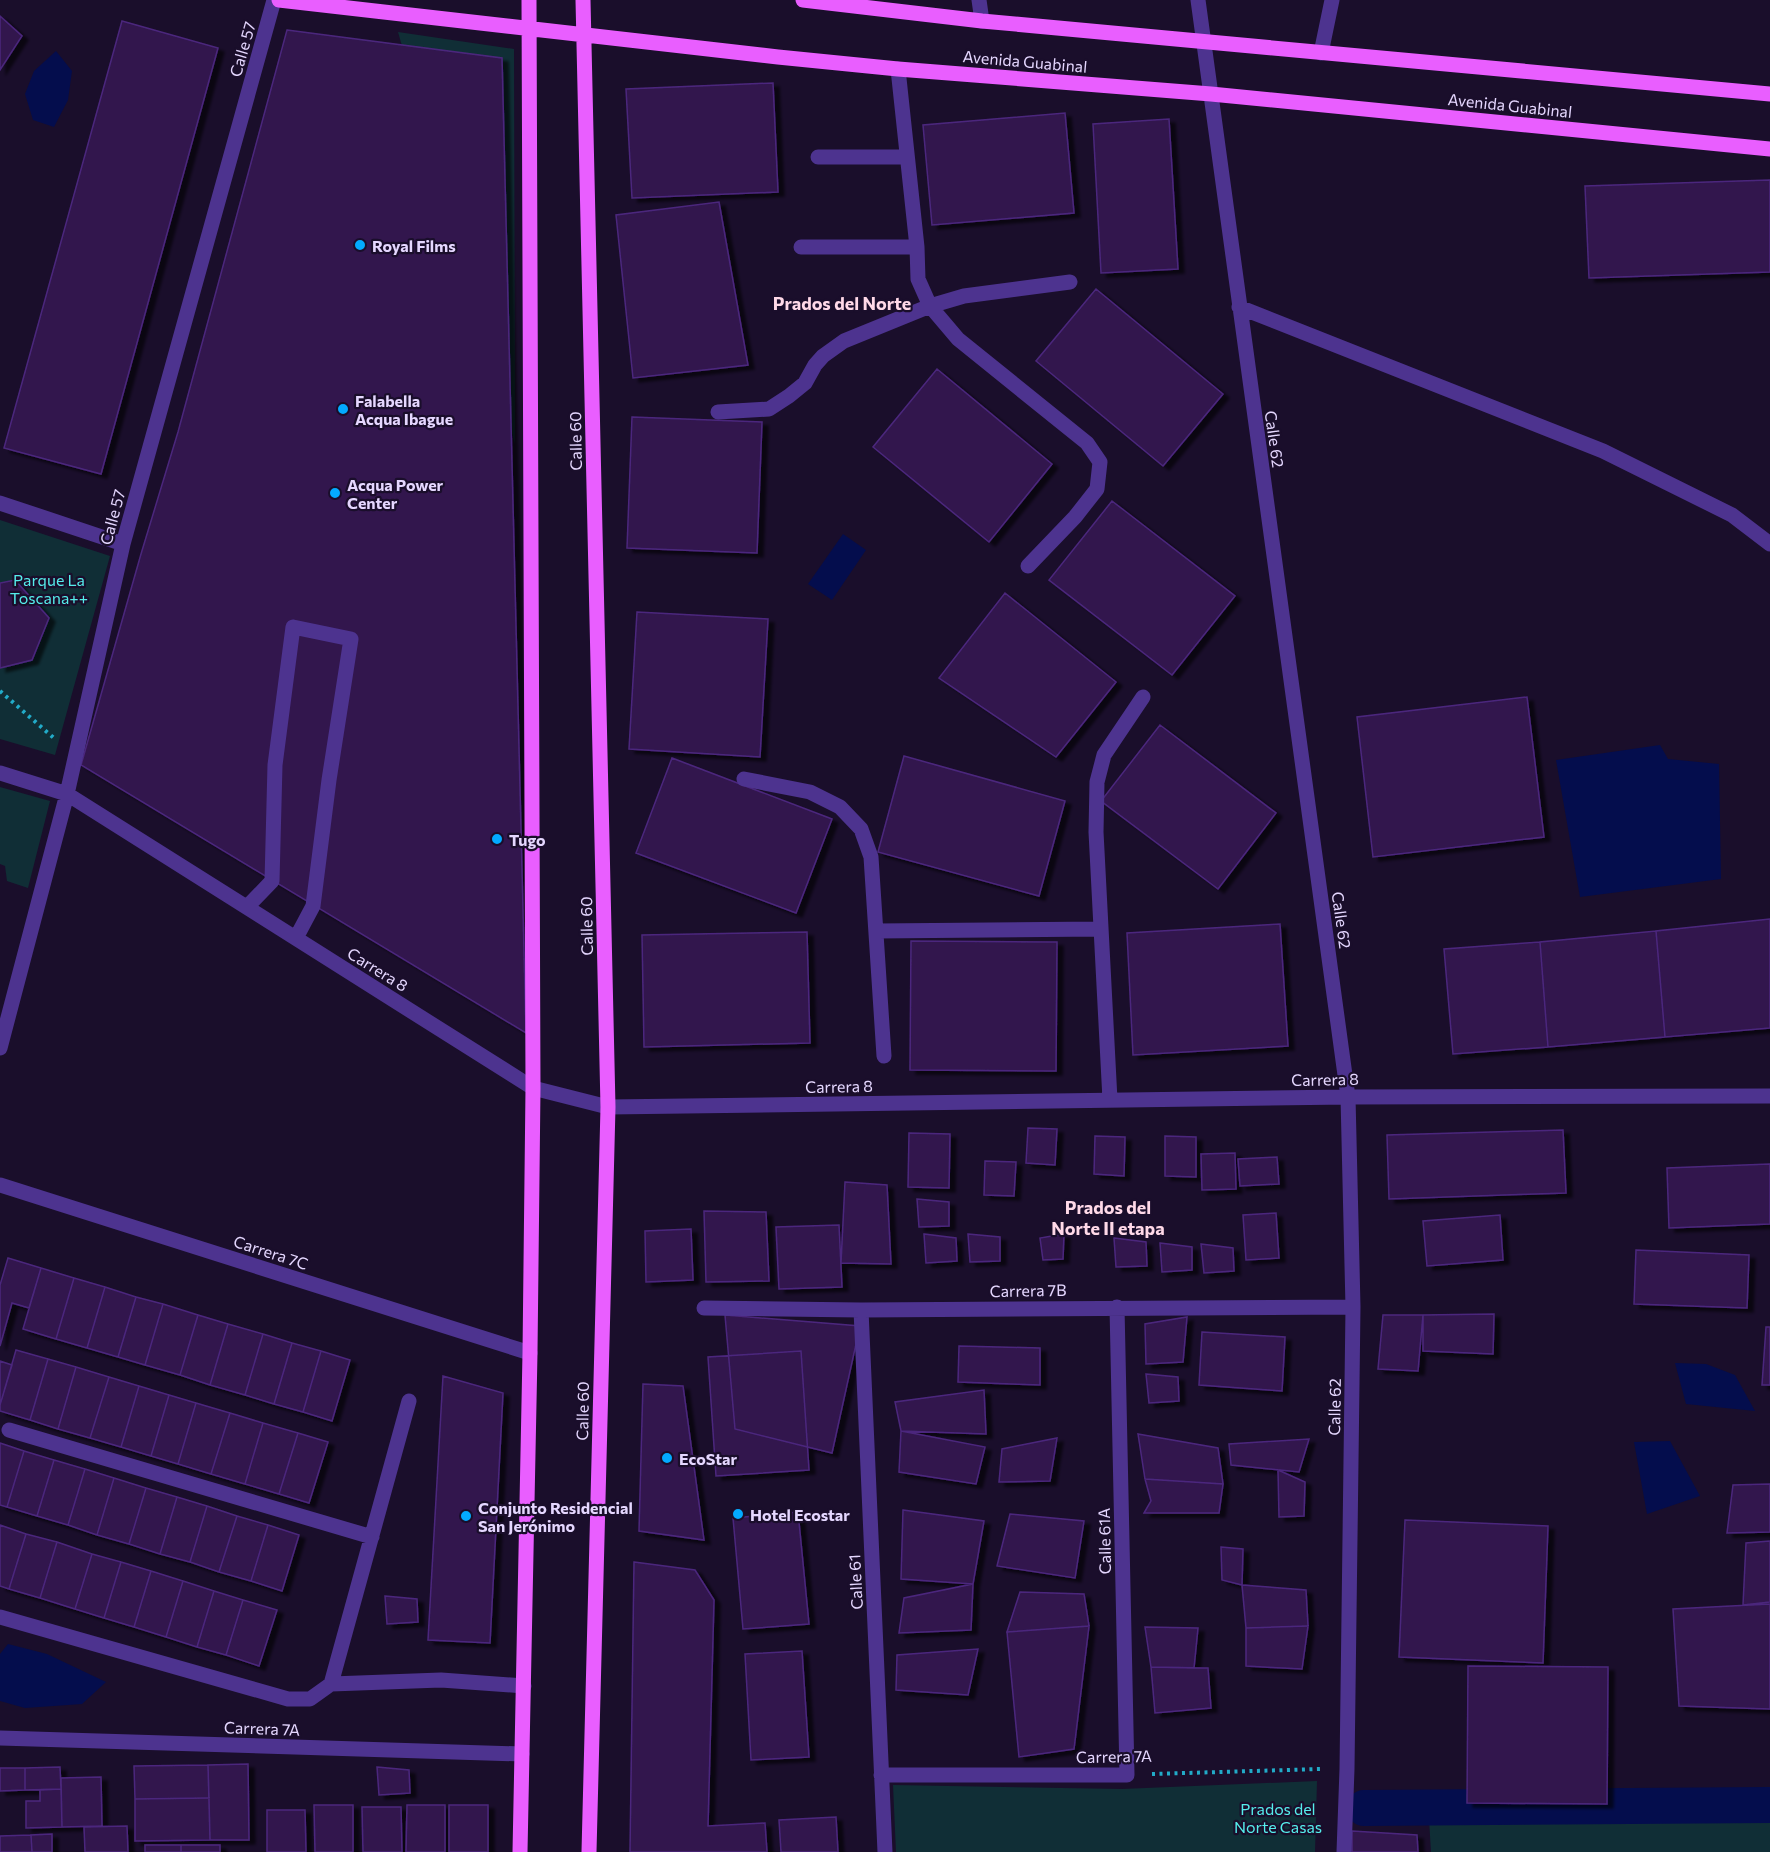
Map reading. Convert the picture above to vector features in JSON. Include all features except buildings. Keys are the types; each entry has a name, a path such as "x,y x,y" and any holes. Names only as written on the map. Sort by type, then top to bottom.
{"main road":[{"name":"Avenida Guabinal","path":"279,0 898,69 1211,94 1770,149"},
{"path":"520,1852 533,1088 529,0"},
{"name":"Calle 60","path":"583,0 608,1107 589,1852"},
{"name":"Avenida Guabinal","path":"802,0 982,21 1770,94"}],"street":[{"name":"Calle 57","path":"0,1048 67,794 123,544 274,0"},
{"path":"979,0 982,21"},
{"name":"Calle 62","path":"1198,0 1348,1097 1353,1307 1344,1852"},
{"path":"1321,53 1332,0"},
{"path":"898,69 917,247 918,279 930,306 958,339 1087,443 1101,462 1097,489 1075,517 1028,566"},
{"path":"818,157 906,157"},
{"path":"801,247 917,247"},
{"path":"718,412 769,409 805,383 815,365 832,348 843,341 930,306 964,296 1070,282"},
{"path":"1239,308 1603,451 1732,515 1770,544"},
{"path":"0,503 123,544"},
{"path":"247,907 272,881 275,765 293,627 351,639 329,780 313,906 296,938"},
{"path":"1110,1100 1096,832 1097,782 1104,755 1143,697"},
{"name":"Carrera 8","path":"0,773 67,794 533,1088 608,1107 1348,1097 1770,1096"},
{"path":"744,778 810,792 840,807 861,829 871,857 884,1056"},
{"path":"877,931 1101,929"},
{"name":"Carrera 7C","path":"0,1185 530,1353"},
{"name":"Calle 61A","path":"1117,1307 1127,1775"},
{"name":"Carrera 7B","path":"704,1308 861,1310 1353,1307"},
{"name":"Calle 61","path":"861,1310 885,1852"},
{"path":"331,1684 409,1401"},
{"path":"9,1430 372,1538"},
{"path":"0,1617 288,1699 310,1699 331,1684 441,1680 524,1686"},
{"name":"Carrera 7A","path":"0,1738 522,1754"},
{"name":"Carrera 7A","path":"881,1775 1127,1775"}],"path":[{"path":"0,691 55,740"},
{"name":"Carrera 7A","path":"1127,1775 1347,1769"}],"green space":[{"path":"398,32 514,49 515,444"},
{"name":"Parque La Toscana++","path":"0,520 110,556 55,755 0,739"},
{"path":"0,787 50,801 28,888 7,881 5,866 0,864"},
{"name":"Prados del Norte Casas","path":"1317,1781 1315,1852 896,1852 893,1785 1122,1789"},
{"path":"1770,1807 1770,1852 1431,1852 1429,1819"}],"shaded area":[{"path":"56,51 72,71 68,100 54,127 33,120 25,94 34,71"},
{"path":"843,534 866,550 832,600 808,584"},
{"path":"1660,745 1668,759 1719,764 1721,879 1580,897 1556,760"},
{"path":"1675,1363 1706,1364 1735,1375 1755,1411 1686,1404"},
{"path":"1670,1441 1700,1496 1647,1514 1634,1442"},
{"path":"8,1644 47,1654 106,1682 82,1704 25,1708 0,1701 0,1654"}],"waterway":[{"path":"1364,1808 1770,1805"}],"place":[{"name":"Royal Films","path":"360,245"},
{"name":"Falabella Acqua Ibague","path":"343,409"},
{"name":"Acqua Power Center","path":"335,493"},
{"name":"Tugo","path":"497,839"},
{"name":"EcoStar","path":"667,1458"},
{"name":"Hotel Ecostar","path":"738,1514"},
{"name":"Conjunto Residencial San Jerónimo","path":"466,1516"}],"district":[{"name":"Prados del Norte","path":"842,303"},
{"name":"Prados del Norte II etapa","path":"1108,1217"}]}
